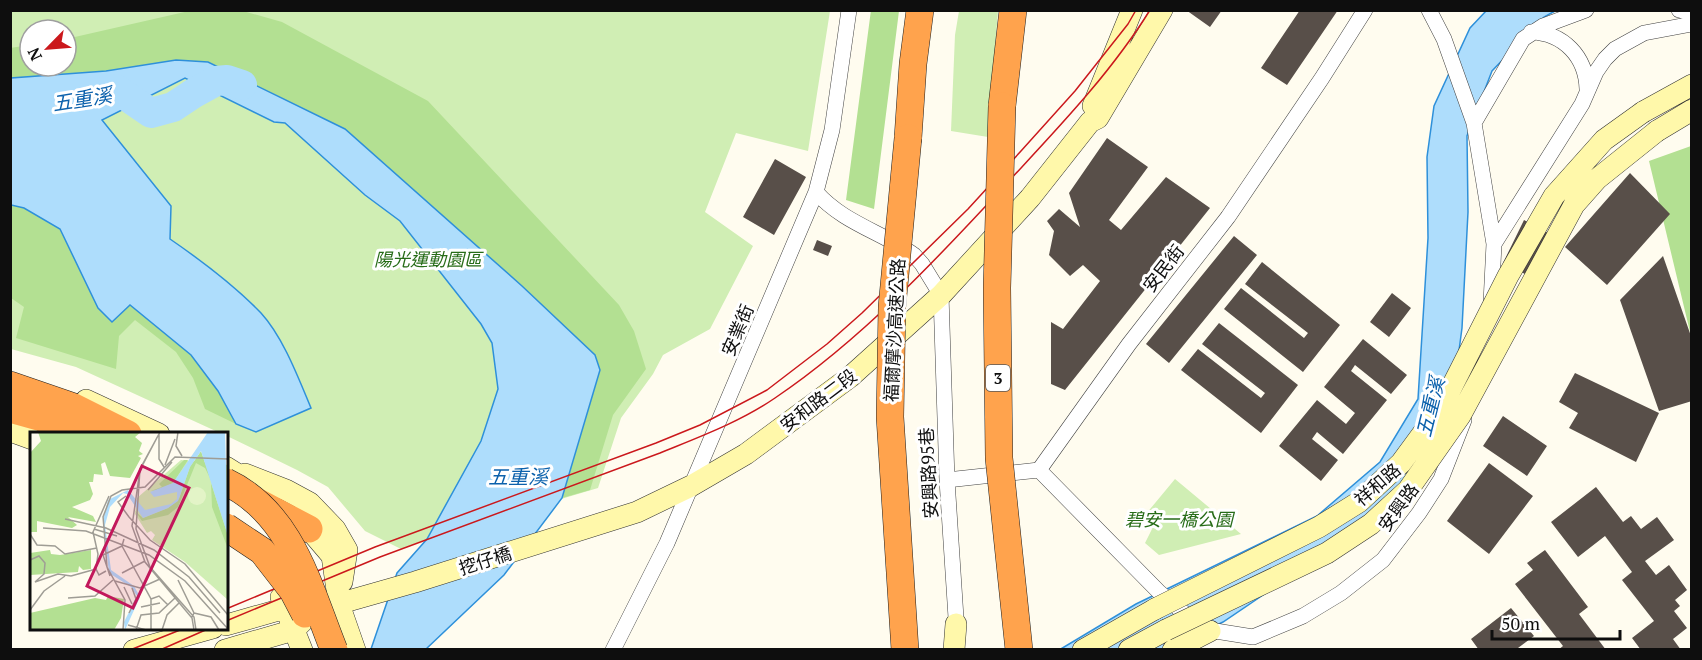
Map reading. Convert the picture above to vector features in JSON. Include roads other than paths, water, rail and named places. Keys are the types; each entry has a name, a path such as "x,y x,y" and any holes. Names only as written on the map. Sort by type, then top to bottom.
{"highway":[{"name":"福爾摩沙高速公路","path":"905,650 890,417 892,307 913,64 920,10"},
{"name":"3","path":"1013,10 1002,106 997,288 999,458 1019,650"},
{"path":"10,386 74,407 124,432"},
{"path":"10,400 67,414 109,432"},
{"path":"10,409 60,423 80,432"},
{"path":"10,429 30,434"},
{"path":"228,483 266,511 286,536 347,649"},
{"path":"228,488 309,529"},
{"path":"228,500 261,513 284,535 304,620"},
{"path":"228,530 262,551 293,591 320,650"}],"main road":[{"name":"安和路二段","path":"1090,122 1090,112 1132,10"},
{"name":"安和路二段","path":"605,522 645,508 691,486 746,454 850,377 941,295 1030,198 1090,122 1098,118 1162,10"},
{"name":"祥和路","path":"1083,650 1155,609 1319,527 1359,502 1401,463 1440,410 1508,276 1554,196 1604,140 1643,112 1692,85"},
{"name":"祥和路","path":"1129,650 1327,553 1371,524 1408,490 1461,416 1574,205 1620,158 1657,131 1692,110"},
{"path":"10,374 73,394 155,432"},
{"path":"10,429 30,438"},
{"path":"228,467 302,516 309,529 332,556 347,649"},
{"path":"228,467 310,503 335,529 347,550 339,604"},
{"name":"挖仔橋","path":"225,650 339,604 430,578 605,522"},
{"path":"228,530 253,548 274,579 286,608 304,620 302,650"},
{"path":"228,624 286,608"},
{"path":"954,650 956,624"},
{"path":"1173,650 1207,630"},
{"path":"134,650 208,636"}],"street":[{"name":"安業街","path":"613,650 666,543 816,192 832,130 849,10"},
{"name":"安民街","path":"1039,470 1129,344 1228,217 1365,10"},
{"name":"安興路","path":"1207,630 1253,637 1303,616 1341,593 1383,560 1419,513 1441,479 1456,443 1476,381 1492,296 1494,243 1472,118 1439,26 1429,10"},
{"path":"1472,118 1517,47 1531,32 1586,10"},
{"path":"1679,10 1692,13"},
{"path":"1494,243 1582,104 1587,89 1605,59 1622,45 1644,33 1692,24"},
{"path":"1531,32 1553,35 1564,41 1574,51 1584,70 1587,89"},
{"path":"816,192 841,215 914,255 941,295"},
{"name":"安興路95巷","path":"941,295 947,480 959,650"},
{"path":"947,480 1039,470 1159,592 1207,630"}],"water":[{"name":"五重溪","path":"1486,11 1555,11 1544,17 1492,71 1467,136 1468,212 1462,328 1449,425 1428,473 1269,591 1223,622 1167,649 1059,650 1136,604 1317,516 1380,462 1418,399 1428,238 1427,157 1434,106 1470,28"},
{"name":"五重溪","path":"176,60 208,62 345,129 522,286 595,355 600,370 562,498 504,575 426,649 371,649 397,573 427,539 481,441 498,389 492,343 481,324 400,221 365,195 285,123 274,122 185,78 102,120 171,206 170,239 240,293 269,323 289,358 311,408 256,432 236,424 218,391 191,355 130,305 112,322 98,308 60,229 24,208 11,205 11,78 78,78 78,73"}],"waterway":[{"name":"五重溪","path":"99,93 116,89 151,113 173,107 216,81 227,80 242,85"}],"tram line":[{"path":"228,608 375,547 656,443 700,425 767,390 827,344 862,313 968,209 1075,91 1128,24 1136,10"},
{"path":"228,620 380,557 660,453 734,422 762,407 807,375 868,324 954,240 1083,99 1118,56 1150,10"},
{"path":"130,650 180,630"},
{"path":"160,650 205,630"}],"park label":[{"name":"陽光運動園區","path":"428,259"},
{"name":"碧安一橋公園","path":"1179,519"}]}
